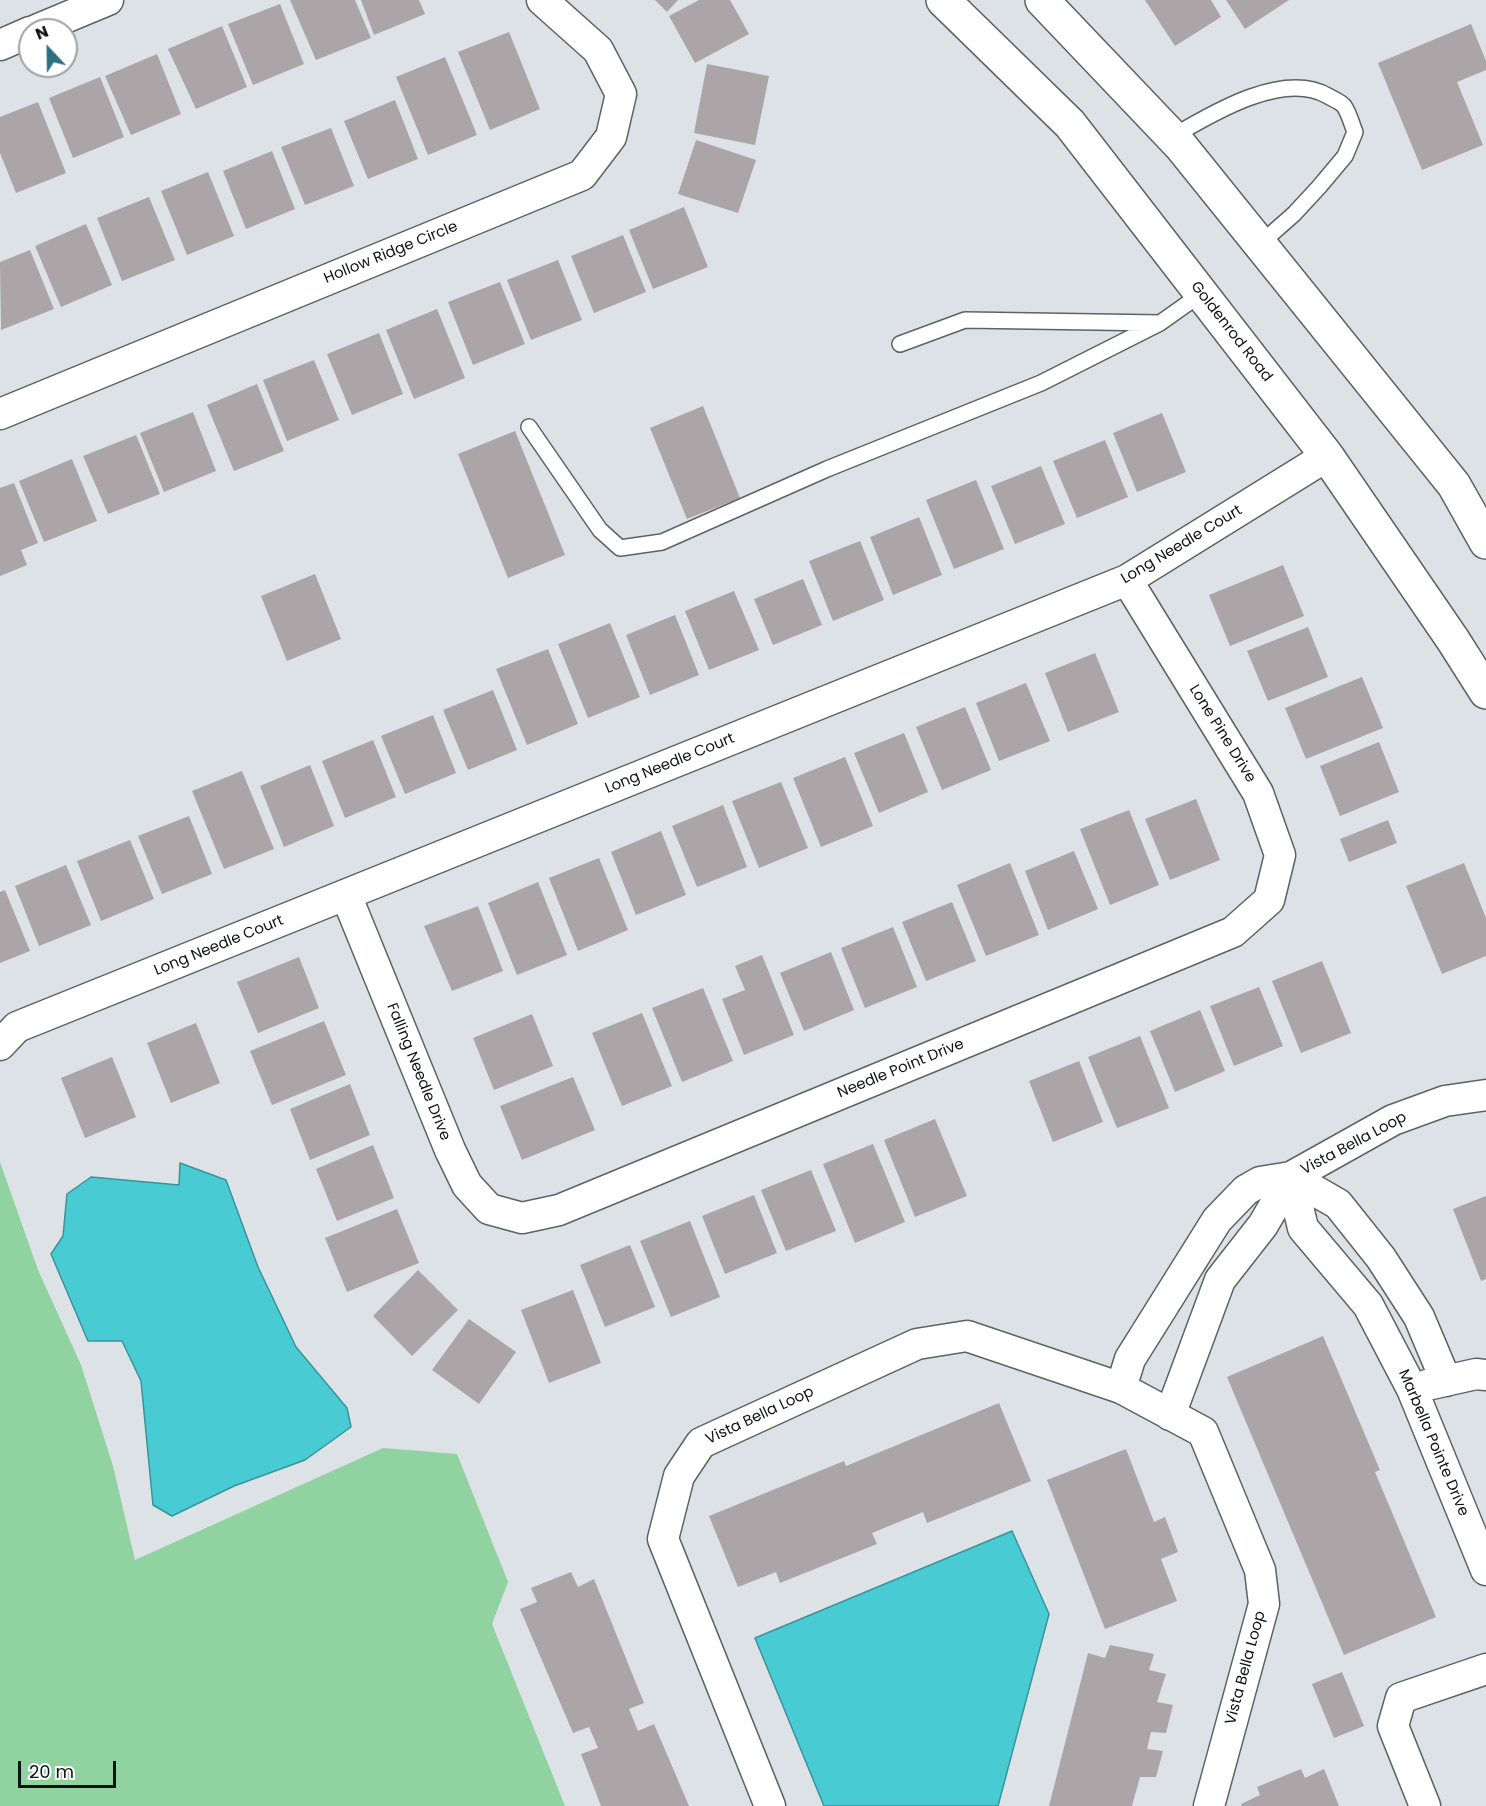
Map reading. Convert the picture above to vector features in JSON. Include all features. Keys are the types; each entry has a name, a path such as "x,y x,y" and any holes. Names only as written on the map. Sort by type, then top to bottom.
{"main road":[{"name":"Goldenrod Road","path":"943,0 1070,124 1327,456 1454,640 1486,692"},
{"path":"1042,0 1172,137 1260,244 1454,484 1486,542"}],"street":[{"path":"65,18 108,0"},
{"name":"Hollow Ridge Circle","path":"0,414 582,175 611,137 621,94 598,50 542,0"},
{"path":"0,45 18,37"},
{"name":"Long Needle Court","path":"0,1045 17,1027 1127,580 1327,456"},
{"name":"Lone Pine Drive","path":"1127,580 1258,793 1280,855 1269,900"},
{"name":"Falling Needle Drive","path":"346,895 450,1150 467,1185 489,1209 522,1218"},
{"name":"Needle Point Drive","path":"522,1218 559,1210 1233,932 1269,900"},
{"name":"Vista Bella Loop","path":"1121,1388 1130,1359 1217,1220 1246,1190 1260,1182 1291,1177 1393,1120 1445,1101 1486,1095"},
{"path":"1291,1177 1338,1204 1386,1265 1419,1317 1446,1381"},
{"name":"Vista Bella Loop","path":"1170,1414 1220,1280 1263,1225 1291,1177"},
{"name":"Marbella Pointe Drive","path":"1291,1177 1303,1228 1368,1305 1412,1389 1486,1570"},
{"path":"1353,1288 1386,1265"},
{"name":"Vista Bella Loop","path":"770,1806 663,1539 679,1476 701,1443 917,1344 967,1336 1121,1388 1203,1432 1260,1570 1264,1604 1209,1806"},
{"path":"1412,1389 1476,1374 1486,1375"},
{"path":"1425,1806 1393,1726 1401,1698 1486,1669"}],"lane":[{"path":"1172,137 1235,102 1292,88 1318,91 1344,106 1355,132 1345,156 1294,214 1260,244"},
{"path":"529,427 600,530 620,549 662,542 827,469 1041,383 1160,322 1201,294"},
{"path":"900,344 965,320 1160,322"}],"green space":[{"path":"0,1162 38,1270 81,1365 113,1466 135,1560 383,1448 457,1454 508,1582 492,1624 565,1806 0,1806"}],"water":[{"path":"180,1163 226,1180 258,1267 296,1347 347,1408 351,1427 305,1460 234,1486 172,1516 153,1505 141,1381 122,1341 88,1341 51,1254 63,1236 67,1194 91,1177 179,1185"},
{"path":"1012,1531 1049,1614 998,1806 824,1806 755,1638"}],"building":[{"path":"290,0 355,0 371,38 316,60"},
{"path":"361,0 419,0 425,14 374,35"},
{"path":"655,0 678,0 667,12"},
{"path":"699,0 730,0 749,34 695,63 669,16"},
{"path":"1145,0 1211,0 1221,17 1175,46"},
{"path":"1226,0 1289,0 1245,29"},
{"path":"280,4 304,64 253,85 228,24"},
{"path":"1471,24 1486,61 1486,70 1457,82 1483,145 1422,170 1378,63"},
{"path":"222,26 247,87 196,109 168,49"},
{"path":"509,32 540,109 490,130 458,52"},
{"path":"157,54 181,114 131,135 105,76"},
{"path":"445,57 477,135 428,155 396,77"},
{"path":"707,64 769,76 755,145 694,133"},
{"path":"100,77 124,137 73,158 49,98"},
{"path":"395,100 418,159 368,179 344,121"},
{"path":"38,102 66,173 16,193 0,153 0,117"},
{"path":"331,128 354,186 305,205 281,147"},
{"path":"696,140 756,160 738,213 678,194"},
{"path":"272,151 295,209 246,229 223,171"},
{"path":"208,172 234,236 187,255 161,191"},
{"path":"149,197 175,260 122,281 97,218"},
{"path":"684,207 708,267 653,289 629,230"},
{"path":"86,224 112,285 61,307 35,246"},
{"path":"623,235 646,292 594,313 571,256"},
{"path":"30,250 54,309 1,330 0,262"},
{"path":"558,260 582,320 531,340 507,280"},
{"path":"500,282 525,344 473,365 448,302"},
{"path":"437,309 465,378 414,399 386,330"},
{"path":"379,333 403,394 352,415 327,354"},
{"path":"314,360 339,420 287,441 263,380"},
{"path":"257,384 284,451 234,471 207,405"},
{"path":"703,406 740,498 687,519 650,428"},
{"path":"193,412 216,471 164,492 140,433"},
{"path":"1162,413 1186,472 1137,492 1113,433"},
{"path":"515,431 565,555 508,578 458,454"},
{"path":"136,435 160,494 108,514 83,456"},
{"path":"1105,440 1128,497 1077,518 1053,461"},
{"path":"72,459 97,521 44,542 19,481"},
{"path":"1041,466 1065,524 1015,544 991,486"},
{"path":"976,480 1004,549 954,569 926,500"},
{"path":"14,483 38,543 21,550 27,565 0,576 0,488"},
{"path":"919,517 942,575 893,595 870,537"},
{"path":"860,541 884,600 833,621 809,561"},
{"path":"1283,565 1304,616 1230,646 1209,595"},
{"path":"315,574 341,639 287,661 261,596"},
{"path":"803,579 822,625 773,645 754,599"},
{"path":"734,591 759,650 709,670 685,611"},
{"path":"675,615 699,675 650,695 626,635"},
{"path":"610,623 640,697 588,718 558,644"},
{"path":"1308,627 1328,677 1268,701 1247,651"},
{"path":"548,649 578,724 527,745 496,669"},
{"path":"1095,653 1119,712 1068,732 1045,673"},
{"path":"1362,677 1383,728 1306,759 1285,708"},
{"path":"1026,683 1050,741 999,761 976,703"},
{"path":"493,690 517,750 468,770 443,710"},
{"path":"965,707 991,770 942,790 916,727"},
{"path":"433,715 456,773 405,794 381,736"},
{"path":"904,733 928,792 879,813 854,753"},
{"path":"373,740 396,797 345,818 322,761"},
{"path":"1379,742 1399,792 1340,816 1320,766"},
{"path":"845,757 873,826 821,847 793,778"},
{"path":"310,765 334,826 284,847 260,786"},
{"path":"242,771 274,849 224,869 192,791"},
{"path":"781,782 808,848 759,868 732,801"},
{"path":"1196,799 1220,860 1170,880 1145,819"},
{"path":"723,805 747,867 697,887 672,826"},
{"path":"1129,810 1159,885 1110,905 1080,829"},
{"path":"189,816 212,874 162,894 138,836"},
{"path":"1388,820 1397,843 1349,862 1340,839"},
{"path":"661,831 686,895 636,915 611,852"},
{"path":"130,840 154,899 101,921 77,861"},
{"path":"1074,851 1098,909 1048,930 1025,871"},
{"path":"599,858 628,930 578,951 549,878"},
{"path":"1010,863 1039,935 986,956 957,885"},
{"path":"1464,863 1486,918 1486,956 1442,974 1406,886"},
{"path":"66,865 91,925 39,946 15,886"},
{"path":"538,882 567,955 517,975 488,903"},
{"path":"5,890 30,951 0,963 0,892"},
{"path":"952,902 976,961 926,981 902,922"},
{"path":"478,906 503,971 452,991 424,926"},
{"path":"893,927 917,987 865,1008 841,948"},
{"path":"831,952 854,1010 804,1031 780,973"},
{"path":"762,955 794,1035 744,1055 722,999 745,990 735,966"},
{"path":"299,957 319,1008 258,1033 237,982"},
{"path":"1322,961 1351,1033 1301,1053 1272,981"},
{"path":"1259,987 1283,1046 1234,1066 1210,1006"},
{"path":"703,988 733,1061 682,1082 652,1008"},
{"path":"1200,1010 1225,1071 1175,1092 1150,1031"},
{"path":"642,1013 672,1086 622,1106 592,1033"},
{"path":"532,1014 553,1066 494,1090 473,1038"},
{"path":"324,1021 346,1075 272,1105 250,1051"},
{"path":"196,1023 220,1083 171,1103 147,1043"},
{"path":"1140,1036 1169,1108 1117,1128 1088,1057"},
{"path":"112,1057 136,1117 85,1138 61,1078"},
{"path":"1079,1061 1103,1122 1053,1142 1029,1081"},
{"path":"573,1077 595,1130 522,1160 500,1106"},
{"path":"350,1084 370,1135 310,1160 290,1109"},
{"path":"935,1119 967,1196 915,1217 884,1140"},
{"path":"873,1144 905,1222 855,1243 823,1164"},
{"path":"373,1145 394,1198 337,1221 316,1169"},
{"path":"811,1170 836,1231 786,1251 761,1190"},
{"path":"754,1195 777,1253 725,1274 702,1216"},
{"path":"1486,1196 1486,1279 1481,1281 1453,1209"},
{"path":"397,1209 419,1263 347,1292 325,1238"},
{"path":"690,1221 720,1297 671,1317 640,1241"},
{"path":"630,1245 655,1307 605,1327 580,1265"},
{"path":"418,1270 458,1310 412,1356 373,1316"},
{"path":"573,1290 601,1363 549,1383 521,1310"},
{"path":"469,1319 516,1352 479,1404 432,1370"},
{"path":"1323,1336 1380,1470 1375,1472 1436,1617 1344,1655 1227,1377"},
{"path":"999,1403 1031,1481 927,1523 923,1512 872,1533 877,1544 780,1583 776,1572 738,1587 709,1516 844,1461 846,1466"},
{"path":"1126,1449 1154,1522 1165,1517 1178,1552 1161,1559 1177,1601 1105,1629 1047,1480"},
{"path":"571,1572 578,1587 594,1579 644,1703 629,1709 638,1731 654,1724 689,1806 601,1806 581,1754 598,1748 589,1727 573,1733 520,1609 537,1602 531,1588"},
{"path":"1110,1645 1154,1654 1149,1670 1166,1674 1157,1702 1173,1705 1166,1733 1151,1732 1147,1749 1163,1751 1156,1777 1140,1777 1132,1806 1049,1806 1088,1653 1105,1658"},
{"path":"1342,1672 1364,1726 1334,1738 1312,1684"},
{"path":"1301,1769 1305,1778 1324,1769 1339,1806 1242,1806 1241,1804 1260,1795 1257,1787"}]}
